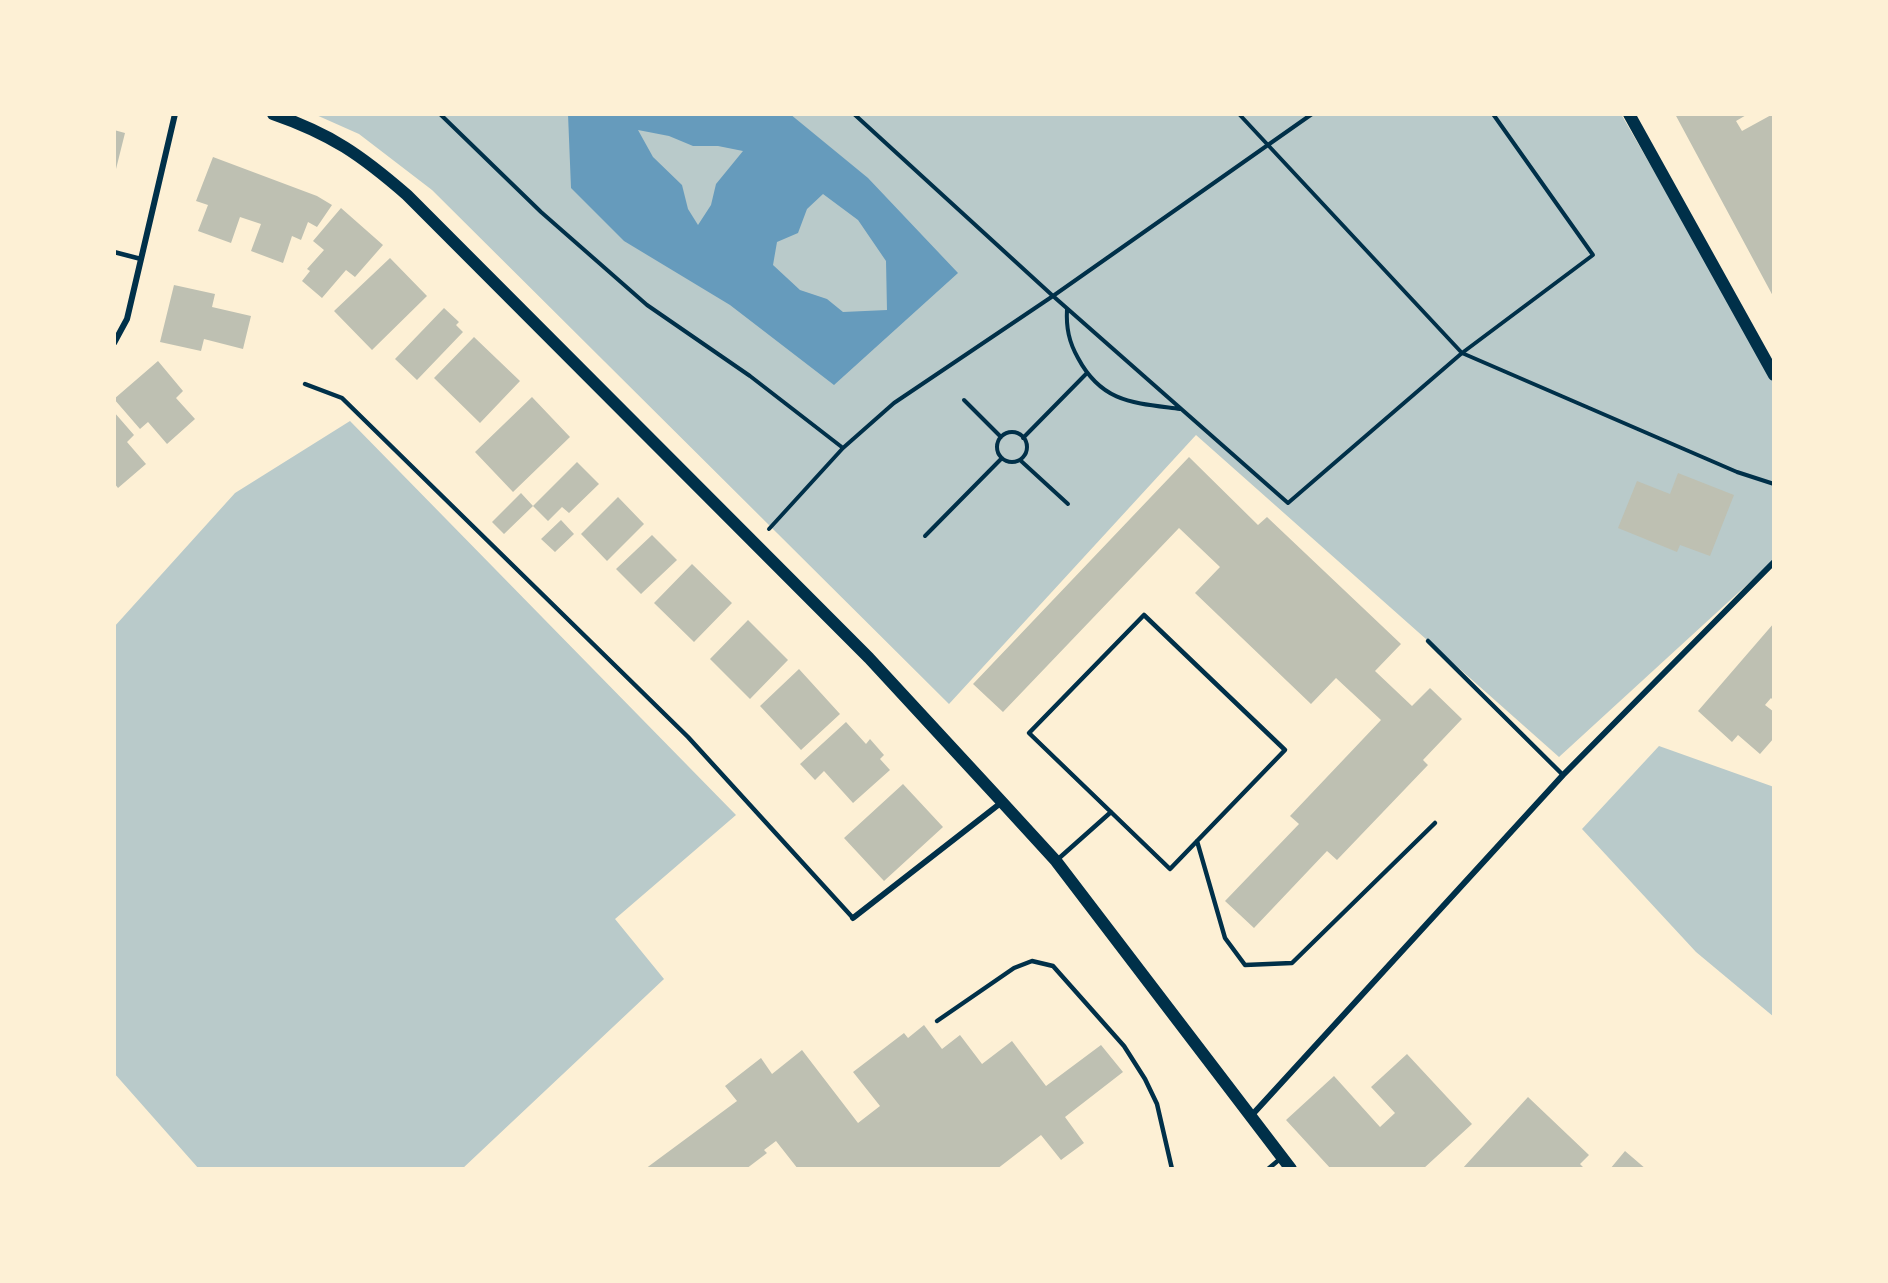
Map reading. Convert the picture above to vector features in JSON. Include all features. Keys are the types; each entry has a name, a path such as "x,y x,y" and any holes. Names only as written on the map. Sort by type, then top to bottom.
{"main road":[{"path":"273,114 334,139 375,167 407,195 753,545 869,658 1056,861 1291,1169"},
{"path":"1629,114 1774,375"}],"street":[{"path":"114,343 127,319 175,114"},
{"path":"1252,1115 1563,775 1774,562"},
{"path":"853,918 1002,802"}],"lane":[{"path":"114,252 141,259"},
{"path":"305,384 342,398 688,737 853,918"},
{"path":"1144,615 1285,750 1170,869 1111,812 1029,733 1144,615"},
{"path":"1428,641 1563,775"},
{"path":"1056,861 1111,812"},
{"path":"1197,841 1225,938 1245,964 1292,963 1435,823"},
{"path":"937,1021 1014,968 1032,961 1053,966 1124,1046 1145,1079 1156,1104 1172,1169"},
{"path":"1268,1169 1282,1157"}],"path":[{"path":"440,114 541,212 647,305 750,376 843,448"},
{"path":"854,114 1067,309 1288,502 1462,353 1593,255 1493,114"},
{"path":"1239,114 1462,353 1737,472 1774,484"},
{"path":"753,545 843,448 894,403 1053,296 1312,114"},
{"path":"1067,309 1066,325 1070,344 1087,374 1105,392 1132,402 1181,409"},
{"path":"1023,438 1087,374"},
{"path":"964,400 1001,436"},
{"path":"1001,436 1015,432 1023,438 1027,447 1020,460"},
{"path":"1001,436 997,450 1002,458 1010,462 1020,460"},
{"path":"925,536 1002,458"},
{"path":"1020,460 1068,504"}],"shaded area":[{"path":"314,114 1621,114 1774,379 1774,560 1559,757 1196,435 949,704 432,190 359,134"},
{"path":"350,421 736,815 615,919 664,979 462,1169 199,1169 114,1073 114,627 235,493"},
{"path":"1659,746 1774,787 1774,1017 1696,952 1582,829"}],"water":[{"path":"568,114 790,114 868,178 958,273 834,385 730,305 624,241 571,188","holes":["638,130 669,136 693,146 718,146 743,151 716,184 711,205 698,225 688,209 682,185 653,157","823,194 858,220 886,261 887,310 843,312 827,299 800,290 773,265 777,242 798,233 807,209"]}],"building":[{"path":"1675,114 1748,114 1736,121 1742,131 1773,114 1774,298"},
{"path":"114,130 125,133 115,173 114,173"},
{"path":"213,157 317,196 332,205 317,227 308,222 301,240 292,236 283,263 251,251 261,224 240,217 231,243 198,231 208,205 196,201"},
{"path":"341,208 383,245 355,277 346,270 322,298 302,281 310,271 307,269 324,250 313,241"},
{"path":"390,258 427,296 372,350 334,311"},
{"path":"174,285 215,294 212,307 251,316 243,349 204,339 201,351 160,342"},
{"path":"444,308 459,322 456,325 463,332 417,380 395,359"},
{"path":"474,337 520,381 480,423 434,378"},
{"path":"158,361 183,391 176,398 195,419 167,444 148,422 140,429 114,399"},
{"path":"532,397 570,437 513,492 475,452"},
{"path":"114,412 134,435 127,442 146,464 118,488 114,483"},
{"path":"1189,457 1258,525 1267,517 1401,644 1375,671 1412,706 1430,688 1462,719 1423,760 1428,765 1337,860 1327,851 1254,928 1225,901 1299,824 1290,816 1381,720 1336,678 1311,704 1195,593 1220,567 1179,528 1003,712 973,684"},
{"path":"577,462 599,484 569,513 562,507 548,521 533,506"},
{"path":"1678,473 1734,495 1710,556 1680,545 1677,552 1618,528 1637,481 1670,494"},
{"path":"521,493 533,506 504,534 492,522"},
{"path":"618,497 644,524 607,561 581,534"},
{"path":"561,520 574,534 555,552 541,539"},
{"path":"652,535 677,560 641,594 616,569"},
{"path":"692,564 732,603 694,642 654,603"},
{"path":"748,620 788,660 750,699 710,659"},
{"path":"1774,623 1774,701 1771,698 1765,705 1774,712 1774,738 1760,754 1738,735 1732,742 1698,711"},
{"path":"799,669 840,714 801,750 760,706"},
{"path":"846,722 866,744 870,739 884,755 880,759 890,770 853,803 824,771 815,780 800,764"},
{"path":"903,784 943,827 884,881 844,838"},
{"path":"924,1025 942,1049 960,1035 982,1064 1012,1041 1046,1086 1101,1045 1123,1072 1065,1117 1084,1143 1061,1160 1041,1135 997,1169 798,1169 776,1141 764,1150 767,1153 746,1169 645,1169 737,1101 725,1086 761,1058 772,1074 802,1050 858,1123 880,1106 853,1072 904,1033 908,1038"},
{"path":"1407,1054 1472,1124 1423,1169 1331,1169 1286,1120 1334,1076 1380,1127 1395,1113 1371,1087"},
{"path":"1528,1097 1589,1155 1580,1164 1585,1169 1462,1169"},
{"path":"1625,1151 1646,1169 1610,1169"}]}
